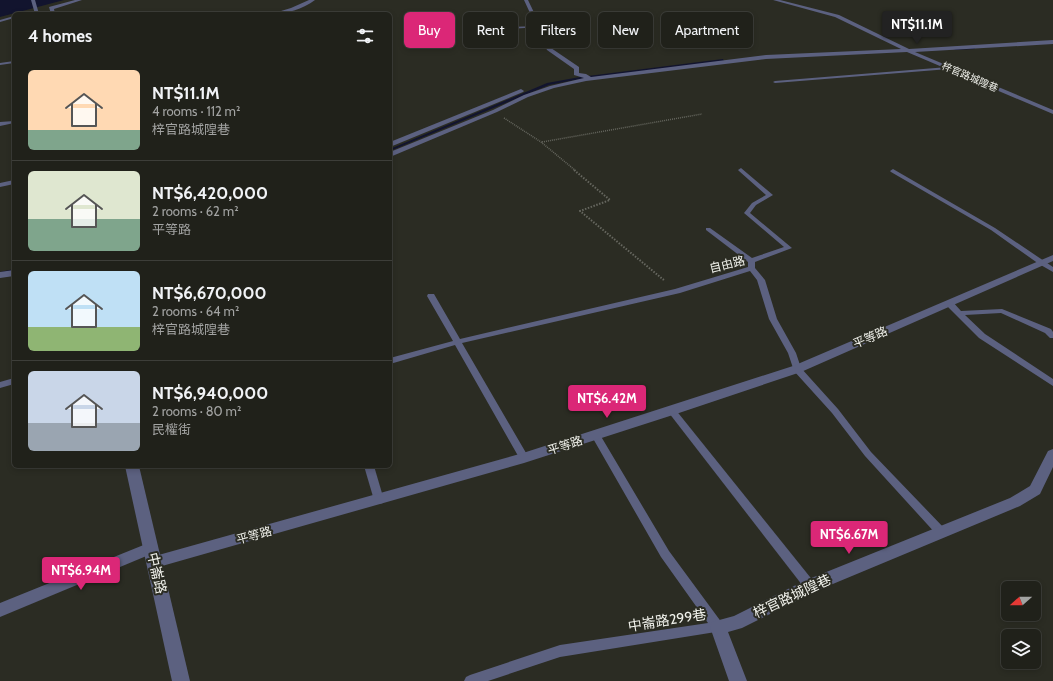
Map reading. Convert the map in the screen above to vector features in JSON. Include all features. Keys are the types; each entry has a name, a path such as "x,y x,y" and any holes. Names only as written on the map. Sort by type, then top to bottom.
{"street":[{"path":"33,0 36,12"},
{"path":"52,12 51,8 80,0"},
{"path":"281,12 293,9 313,0"},
{"path":"526,0 531,12"},
{"name":"梓官路城隍巷","path":"779,0 836,16 878,34 901,47 948,68 1053,112"},
{"path":"392,144 519,92 548,82 584,76 746,56 970,44 1053,37"},
{"path":"392,154 495,111 526,96 584,76 746,56 766,57 910,51 1053,42"},
{"path":"549,48 577,68 576,74 584,76"},
{"name":"平等路","path":"0,610 153,555 379,500 524,458 672,411 797,369 1053,258"},
{"path":"0,275 12,273"},
{"name":"梓官路城隍巷","path":"718,627 736,623 810,586 1015,502 1035,490 1053,454"},
{"name":"中崙路","path":"132,468 181,681"},
{"path":"718,627 738,681"}],"lane":[{"path":"0,21 12,18"},
{"path":"0,64 12,62"},
{"path":"775,82 948,68"},
{"path":"0,124 12,122"},
{"path":"708,228 751,264 789,248 747,213 754,204 770,195 741,170"},
{"path":"893,171 993,228 1053,270"},
{"path":"0,185 12,182"},
{"name":"自由路","path":"392,360 457,342 591,309 677,290 751,264 760,280 773,319 792,353 797,369 835,412 868,454 941,532"},
{"path":"431,296 524,458"},
{"path":"949,303 982,336 1053,384"},
{"path":"959,313 1002,311 1048,331 1053,336"},
{"path":"0,385 12,382"},
{"path":"672,411 810,586"},
{"name":"中崙路299巷","path":"470,681 560,652 718,627 665,554 596,435"},
{"path":"370,468 379,500"}],"path":[{"path":"495,111 541,142 610,200 580,211 677,290"},
{"path":"541,142 702,114"}],"water":[{"path":"0,0 64,0 19,12 12,12 12,14 0,17"}],"waterway":[{"path":"955,49 974,48"},
{"path":"392,149 548,84 580,78 723,60"},
{"path":"0,273 12,270"}]}
